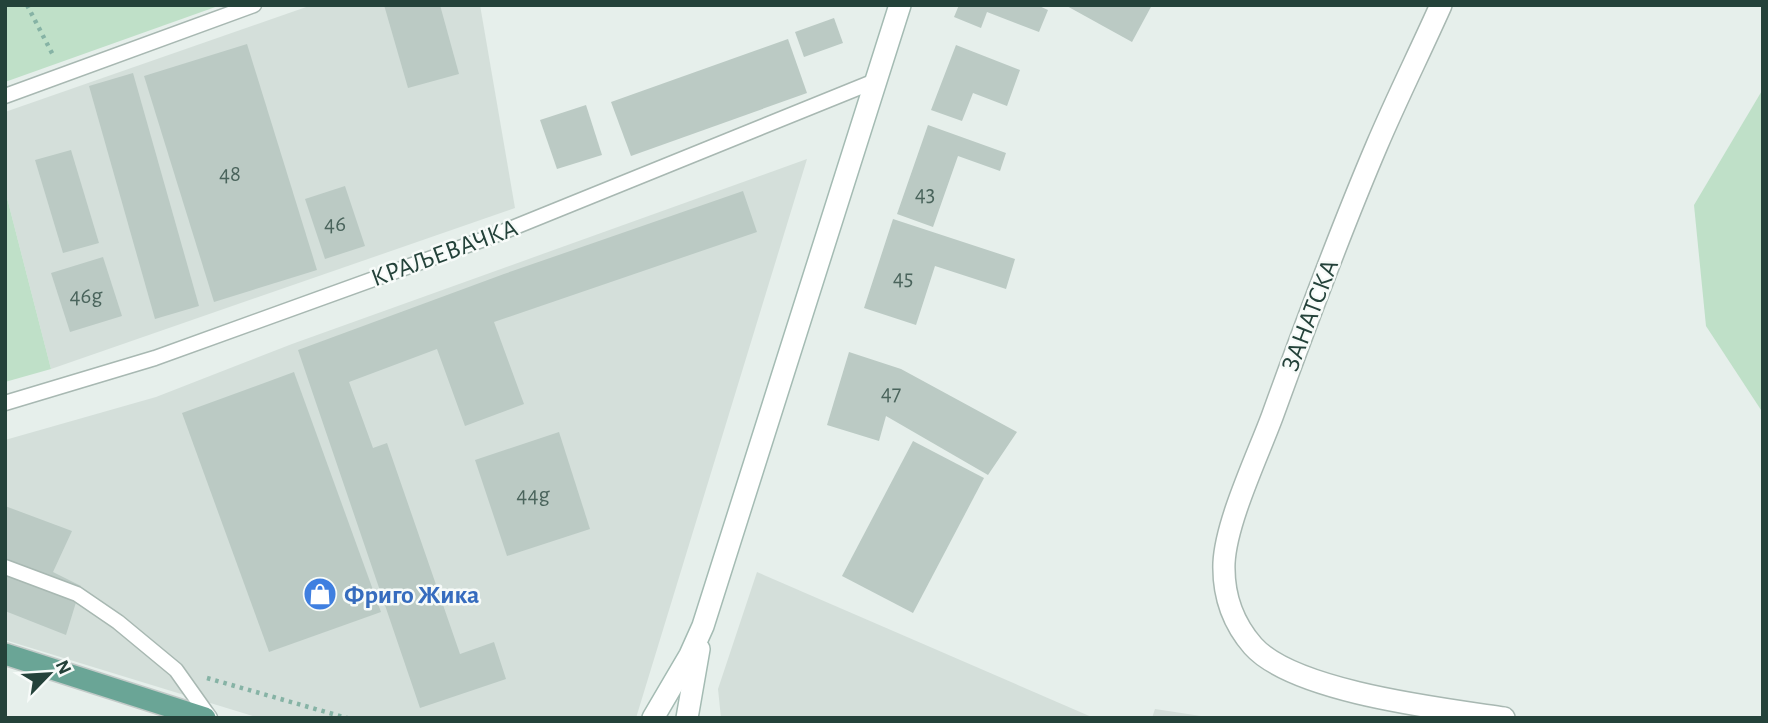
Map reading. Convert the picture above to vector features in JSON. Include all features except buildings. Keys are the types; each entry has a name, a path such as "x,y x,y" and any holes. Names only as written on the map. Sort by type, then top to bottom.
{"main road":[{"path":"5,654 205,718"}],"street":[{"path":"653,718 690,655 703,626 900,5"},
{"name":"ЗАНАТСКА","path":"1441,5 1378,143 1325,272 1238,507 1226,551 1224,579 1232,613 1244,634 1268,659 1300,676 1374,696 1504,718"},
{"path":"687,718 703,626"}],"lane":[{"path":"5,96 254,5"},
{"name":"КРАЉЕВАЧКА","path":"5,403 155,358 489,237 875,81"},
{"path":"5,567 77,594 118,622 176,670 210,718"}],"path":[{"path":"27,5 63,76"},
{"path":"176,670 348,718"}],"shaded area":[{"path":"312,5 480,5 515,208 51,369 5,190 5,112"},
{"path":"807,159 636,718 259,718 5,640 5,440 156,397 292,344"},
{"path":"757,572 1094,718 721,718 718,689"},
{"path":"1155,709 1214,718 1152,718"}],"green space":[{"path":"5,5 221,5 5,82"},
{"path":"1763,89 1763,413 1706,326 1694,205"},
{"path":"5,190 51,369 5,382"}],"place":[{"name":"Фриго Жика","path":"320,594"}]}
